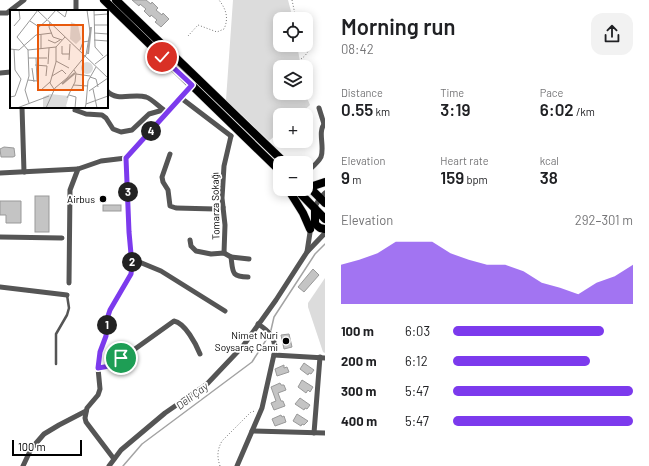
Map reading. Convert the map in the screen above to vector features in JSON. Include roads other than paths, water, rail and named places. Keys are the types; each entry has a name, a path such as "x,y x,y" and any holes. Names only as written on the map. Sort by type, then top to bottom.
{"main road":[{"path":"104,0 273,163"},
{"path":"116,0 278,156"},
{"path":"269,159 273,166"},
{"path":"313,185 325,182"},
{"path":"313,190 324,198"},
{"path":"292,196 303,213 310,229"},
{"path":"302,196 325,219"},
{"path":"314,209 315,224 320,228 325,229"}],"street":[{"path":"11,10 24,0"},
{"path":"0,12 7,13 10,11"},
{"path":"0,74 10,72"},
{"path":"0,173 78,169 101,161 126,158 192,85"},
{"path":"108,92 114,96 144,96 149,98 163,110"},
{"path":"180,98 231,136 240,131"},
{"path":"22,108 24,172"},
{"path":"313,165 322,154 322,129 324,123 319,108"},
{"path":"75,110 86,114 102,115 106,118 113,129 121,132 132,130 149,114 163,110 169,111"},
{"name":"Tomarza Sokağı","path":"224,253 225,225 222,198 224,166 231,136"},
{"path":"170,154 162,177 168,190 170,206 176,208 215,209 223,207"},
{"path":"23,466 31,449 44,434 86,411 98,395 100,389 98,368 100,352 106,336 107,319 110,310 131,274 132,259 129,232 126,158"},
{"path":"69,282 70,190 78,169"},
{"path":"306,252 314,209 324,198"},
{"path":"109,466 121,450 165,413 208,384 242,346 276,300 306,252 325,233"},
{"path":"0,237 62,238"},
{"path":"190,240 191,246 196,251 211,254 224,253 231,257 249,258"},
{"path":"231,257 235,275 239,277 248,277"},
{"path":"132,259 161,271 225,311"},
{"path":"0,287 67,295"},
{"path":"98,368 114,364 174,321 180,323 195,342 200,354"},
{"path":"236,466 262,408 274,355 275,343 272,336 258,324"},
{"path":"274,355 323,358 314,433"},
{"path":"86,411 86,422 114,459"},
{"path":"252,431 325,433"}],"lane":[{"path":"56,364 55,339 56,334 68,314 69,308 67,295"}],"waterway":[{"name":"Deli Çay","path":"271,330 274,317 315,254 325,244"},
{"name":"Deli Çay","path":"123,466 142,444 252,362 268,337"}],"place":[{"name":"Airbus","path":"103,199"},
{"name":"Nimet Nuri Soysaraç Cami","path":"286,341"}]}
